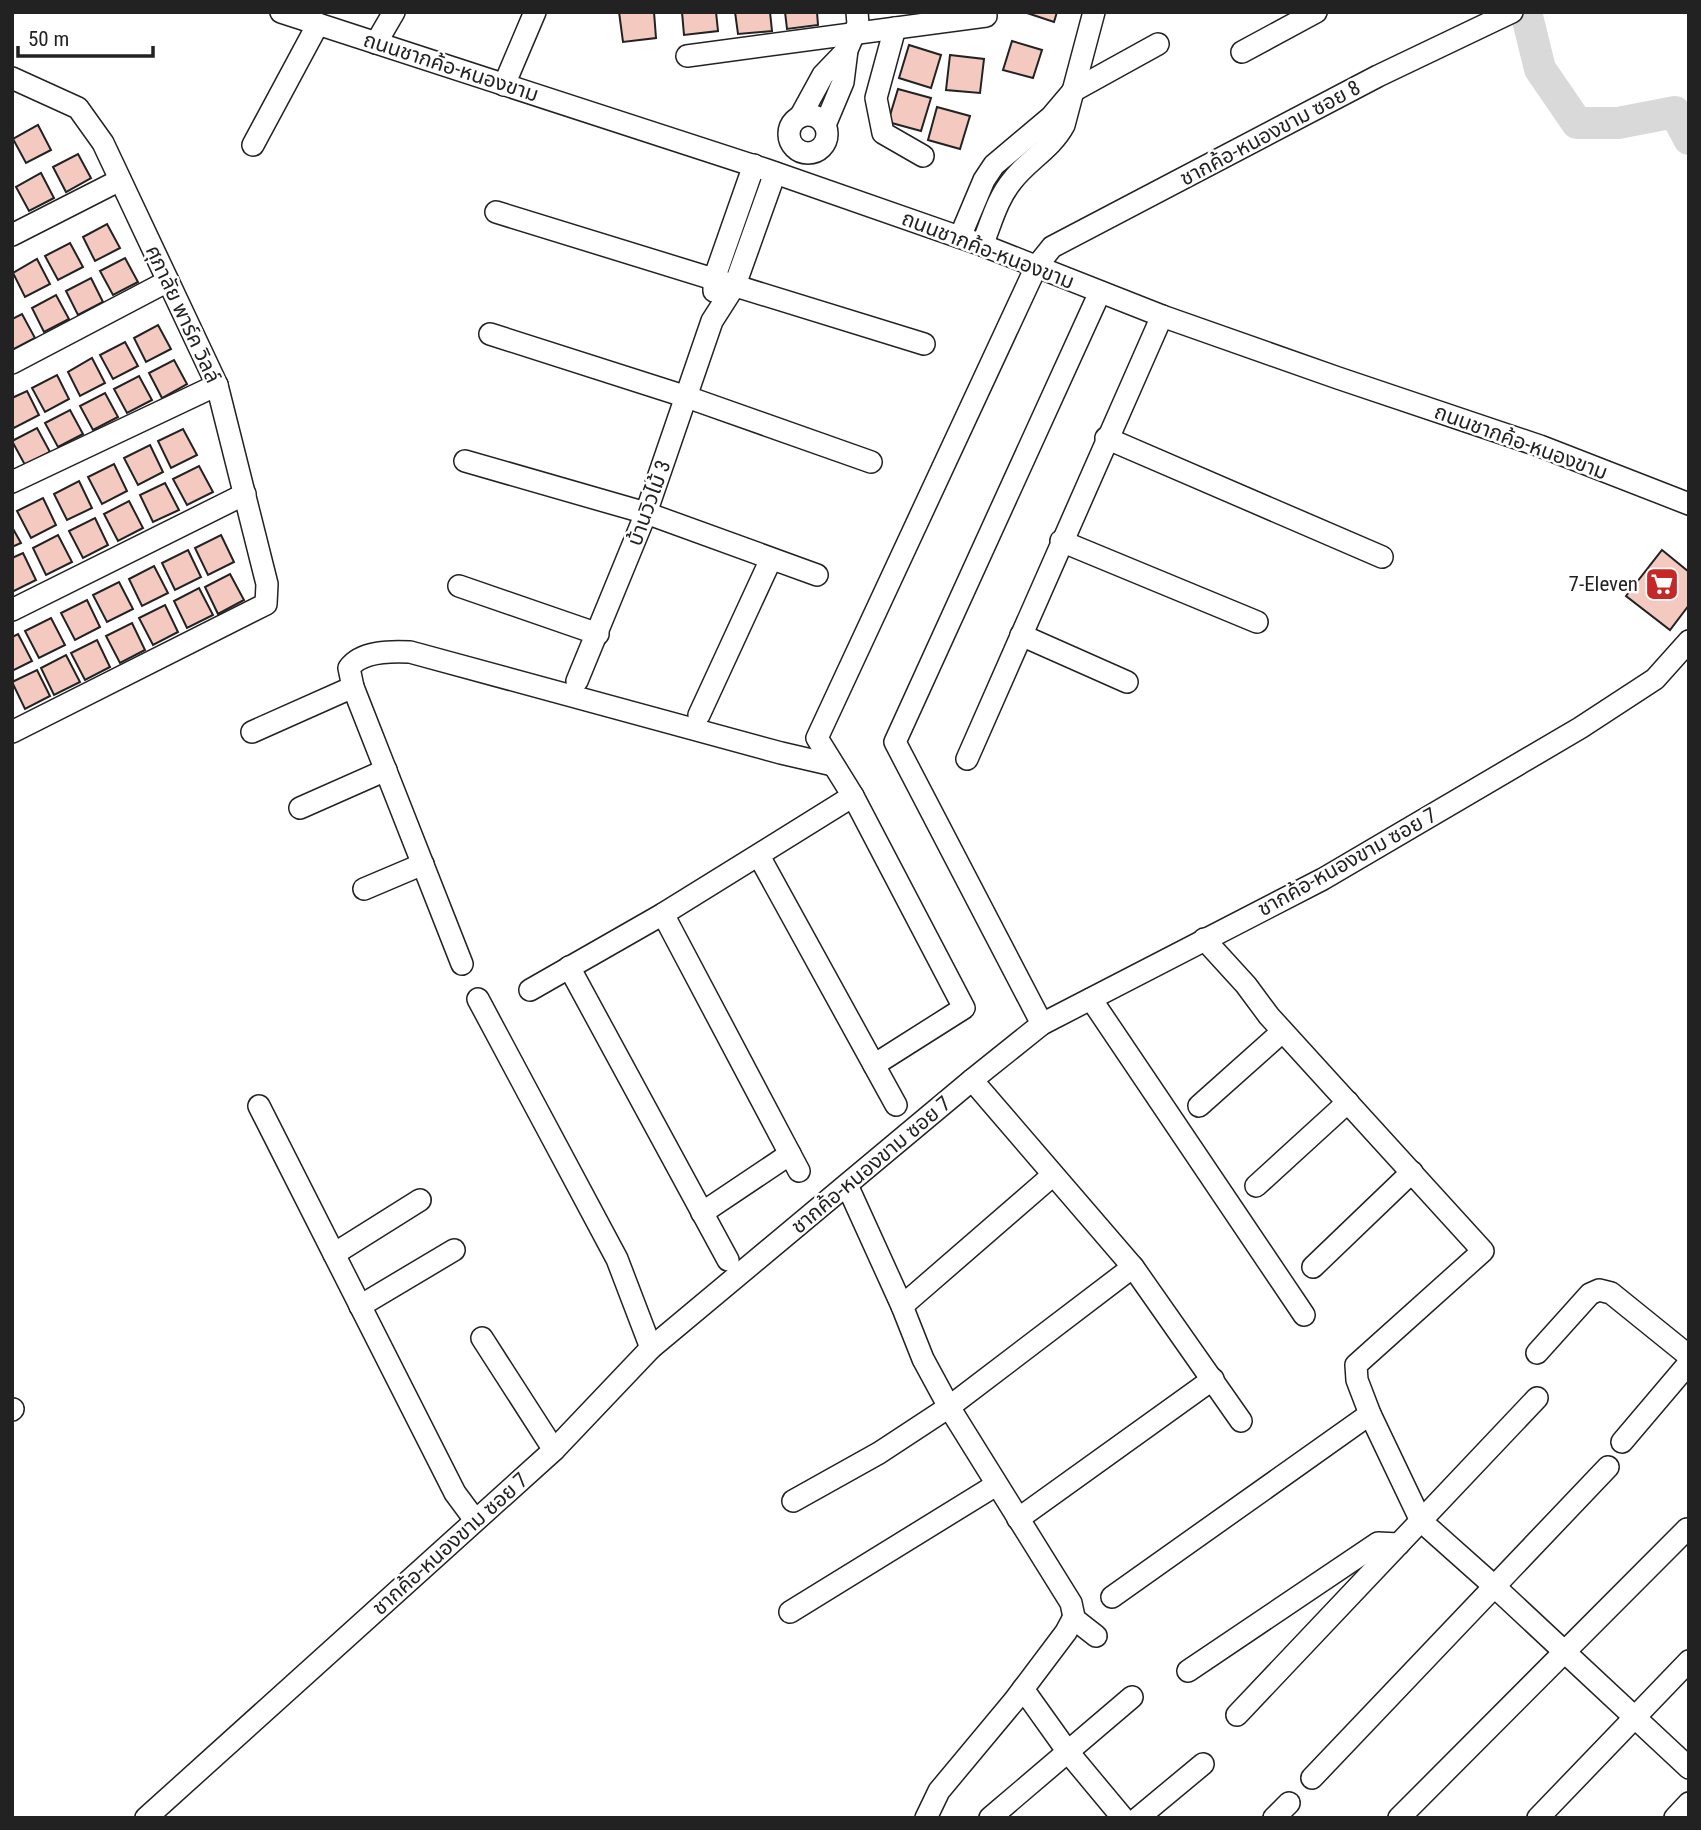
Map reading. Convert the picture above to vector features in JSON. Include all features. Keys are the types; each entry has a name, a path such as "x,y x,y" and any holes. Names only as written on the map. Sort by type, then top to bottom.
{"street":[{"name":"ถนนชากค้อ-หนองขาม","path":"281,12 765,169 960,237 1162,316 1540,446 1689,504"},
{"path":"376,43 394,12"},
{"path":"504,85 535,12"},
{"path":"825,125 843,82 850,42 858,24 857,12"},
{"path":"982,246 1003,194 1013,179 1057,139 1064,125 1094,12"},
{"path":"1242,52 1316,12"},
{"name":"ชากค้อ-หนองขาม ซอย 8","path":"1036,267 1052,247 1378,76 1507,15"},
{"path":"687,56 850,42 895,28 986,16"},
{"path":"253,145 318,24"},
{"path":"895,28 876,98 883,133 923,156"},
{"path":"800,117 810,115 820,118 825,125 828,136 824,145 816,152 797,150 791,142 789,132 823,75 850,42"},
{"path":"960,237 984,180 994,165 1051,117 1073,91 1158,44"},
{"name":"ศุภาลัย พาร์ค วิลล์","path":"12,78 78,108 103,144 217,385 267,584 267,604 12,732"},
{"path":"12,99 35,87"},
{"path":"765,169 791,142"},
{"path":"816,152 819,188"},
{"name":"บ้านวิวไม้ 3","path":"576,681 646,513 765,169"},
{"path":"12,235 120,180"},
{"path":"496,212 924,344"},
{"path":"874,1065 964,1008 853,796 817,738 1036,267"},
{"path":"12,363 168,281"},
{"path":"1042,1024 895,742 1100,292"},
{"path":"967,759 1162,316"},
{"path":"490,334 687,397 871,462"},
{"path":"12,482 217,385"},
{"path":"1107,438 1382,557"},
{"path":"465,460 646,513 817,575"},
{"path":"12,610 245,494"},
{"path":"1061,541 1257,622"},
{"path":"699,715 771,559"},
{"path":"459,586 597,634"},
{"path":"1021,635 1127,682"},
{"name":"ชากค้อ-หนองขาม ซอย 7","path":"146,1818 554,1450 651,1348 1042,1024 1323,879 1580,728 1655,678 1689,641"},
{"path":"462,964 353,687 349,668 358,660 379,654 410,652 833,765"},
{"path":"251,732 353,687"},
{"path":"300,808 386,769"},
{"path":"530,990 663,914 853,796"},
{"path":"759,856 896,1105"},
{"path":"364,888 423,864"},
{"path":"663,914 794,1162 702,1213"},
{"path":"1198,942 1246,985 1275,1024 1483,1251 1356,1365 1357,1380 1370,1414 1421,1521 1689,1768"},
{"path":"569,967 728,1260"},
{"path":"478,999 617,1259 651,1348"},
{"path":"1091,999 1304,1315"},
{"path":"1199,1106 1275,1024"},
{"path":"972,1080 1133,1267 1241,1421"},
{"path":"1256,1186 1348,1102"},
{"path":"260,1106 455,1493 475,1520"},
{"path":"1312,1267 1412,1172"},
{"path":"902,1306 1053,1175"},
{"path":"847,1185 923,1359 996,1485 1071,1603 1073,1618 1066,1632 1018,1695 939,1791 926,1818"},
{"path":"334,1254 420,1200"},
{"path":"360,1306 454,1251"},
{"path":"793,1501 878,1453 949,1407 1133,1267"},
{"path":"1537,1353 1590,1294 1599,1290 1611,1293 1689,1356"},
{"path":"482,1338 554,1450"},
{"path":"1622,1442 1689,1363"},
{"path":"1018,1519 1213,1379"},
{"path":"1237,1715 1537,1398"},
{"path":"1112,1597 1370,1414"},
{"path":"1312,1778 1608,1467"},
{"path":"790,1612 996,1485"},
{"path":"1399,1818 1687,1529"},
{"path":"1188,1671 1378,1543 1399,1544"},
{"path":"1073,1618 1096,1636"},
{"path":"1538,1818 1689,1661"},
{"path":"1018,1695 1123,1818"},
{"path":"990,1818 1132,1697"},
{"path":"1138,1818 1203,1764"},
{"path":"1675,1818 1689,1803"}],"building":[{"path":"619,12 654,12 656,38 623,42"},
{"path":"682,12 716,12 718,31 684,35"},
{"path":"735,12 770,12 772,31 738,34"},
{"path":"785,12 817,12 818,25 787,29"},
{"path":"1024,12 1057,12 1054,22"},
{"path":"1012,41 1042,50 1033,78 1003,70"},
{"path":"909,45 941,55 931,88 899,78"},
{"path":"950,55 984,59 980,93 946,90"},
{"path":"898,89 931,98 921,131 888,122"},
{"path":"937,107 970,116 960,149 928,140"},
{"path":"38,125 51,150 26,163 13,139"},
{"path":"78,154 91,178 66,192 53,167"},
{"path":"41,173 54,198 29,211 16,187"},
{"path":"107,224 120,248 95,261 83,237"},
{"path":"70,243 83,267 58,280 45,256"},
{"path":"125,258 138,282 113,295 100,271"},
{"path":"37,259 50,284 25,297 13,273"},
{"path":"91,278 103,302 78,315 66,291"},
{"path":"56,295 69,319 44,332 32,308"},
{"path":"22,314 35,338 12,350 12,319"},
{"path":"158,325 171,349 146,362 134,338"},
{"path":"125,342 138,366 113,379 100,355"},
{"path":"92,358 105,383 80,396 68,372"},
{"path":"174,360 187,384 162,398 149,373"},
{"path":"57,375 69,399 45,412 32,388"},
{"path":"139,376 152,400 127,413 114,389"},
{"path":"27,391 39,415 14,428 12,398"},
{"path":"105,393 118,417 93,430 80,406"},
{"path":"70,410 83,434 58,447 45,423"},
{"path":"37,428 50,452 25,465 12,441"},
{"path":"183,429 197,455 171,468 158,441"},
{"path":"150,445 163,472 138,485 124,458"},
{"path":"114,464 127,491 102,504 88,477"},
{"path":"199,466 213,492 187,505 173,479"},
{"path":"79,481 92,508 67,520 54,494"},
{"path":"165,483 179,510 153,522 140,495"},
{"path":"43,498 56,525 31,538 17,511"},
{"path":"129,501 143,528 118,541 104,514"},
{"path":"95,518 108,545 83,558 69,531"},
{"path":"12,527 21,543 12,547"},
{"path":"58,535 72,562 46,575 33,548"},
{"path":"221,535 234,562 208,575 195,548"},
{"path":"188,550 201,577 175,590 162,563"},
{"name":"7-Eleven","path":"1662,550 1689,572 1689,605 1670,630 1626,596"},
{"path":"23,553 36,580 12,592 12,558"},
{"path":"154,566 168,593 142,606 129,579"},
{"path":"230,574 244,600 218,614 205,587"},
{"path":"119,582 133,609 107,622 93,595"},
{"path":"199,588 213,615 187,628 174,601"},
{"path":"87,600 100,627 75,640 61,613"},
{"path":"165,605 178,632 153,645 139,618"},
{"path":"51,618 65,645 39,658 25,631"},
{"path":"132,623 145,650 120,663 106,636"},
{"path":"18,634 32,661 12,671 12,637"},
{"path":"97,640 110,667 85,680 71,653"},
{"path":"66,655 80,682 54,695 41,668"},
{"path":"37,670 50,696 25,709 12,682"}],"waterway":[{"path":"1526,12 1540,69 1577,123 1618,123 1675,112 1689,139"}],"place":[{"name":"7-Eleven","path":"1662,584"}]}
